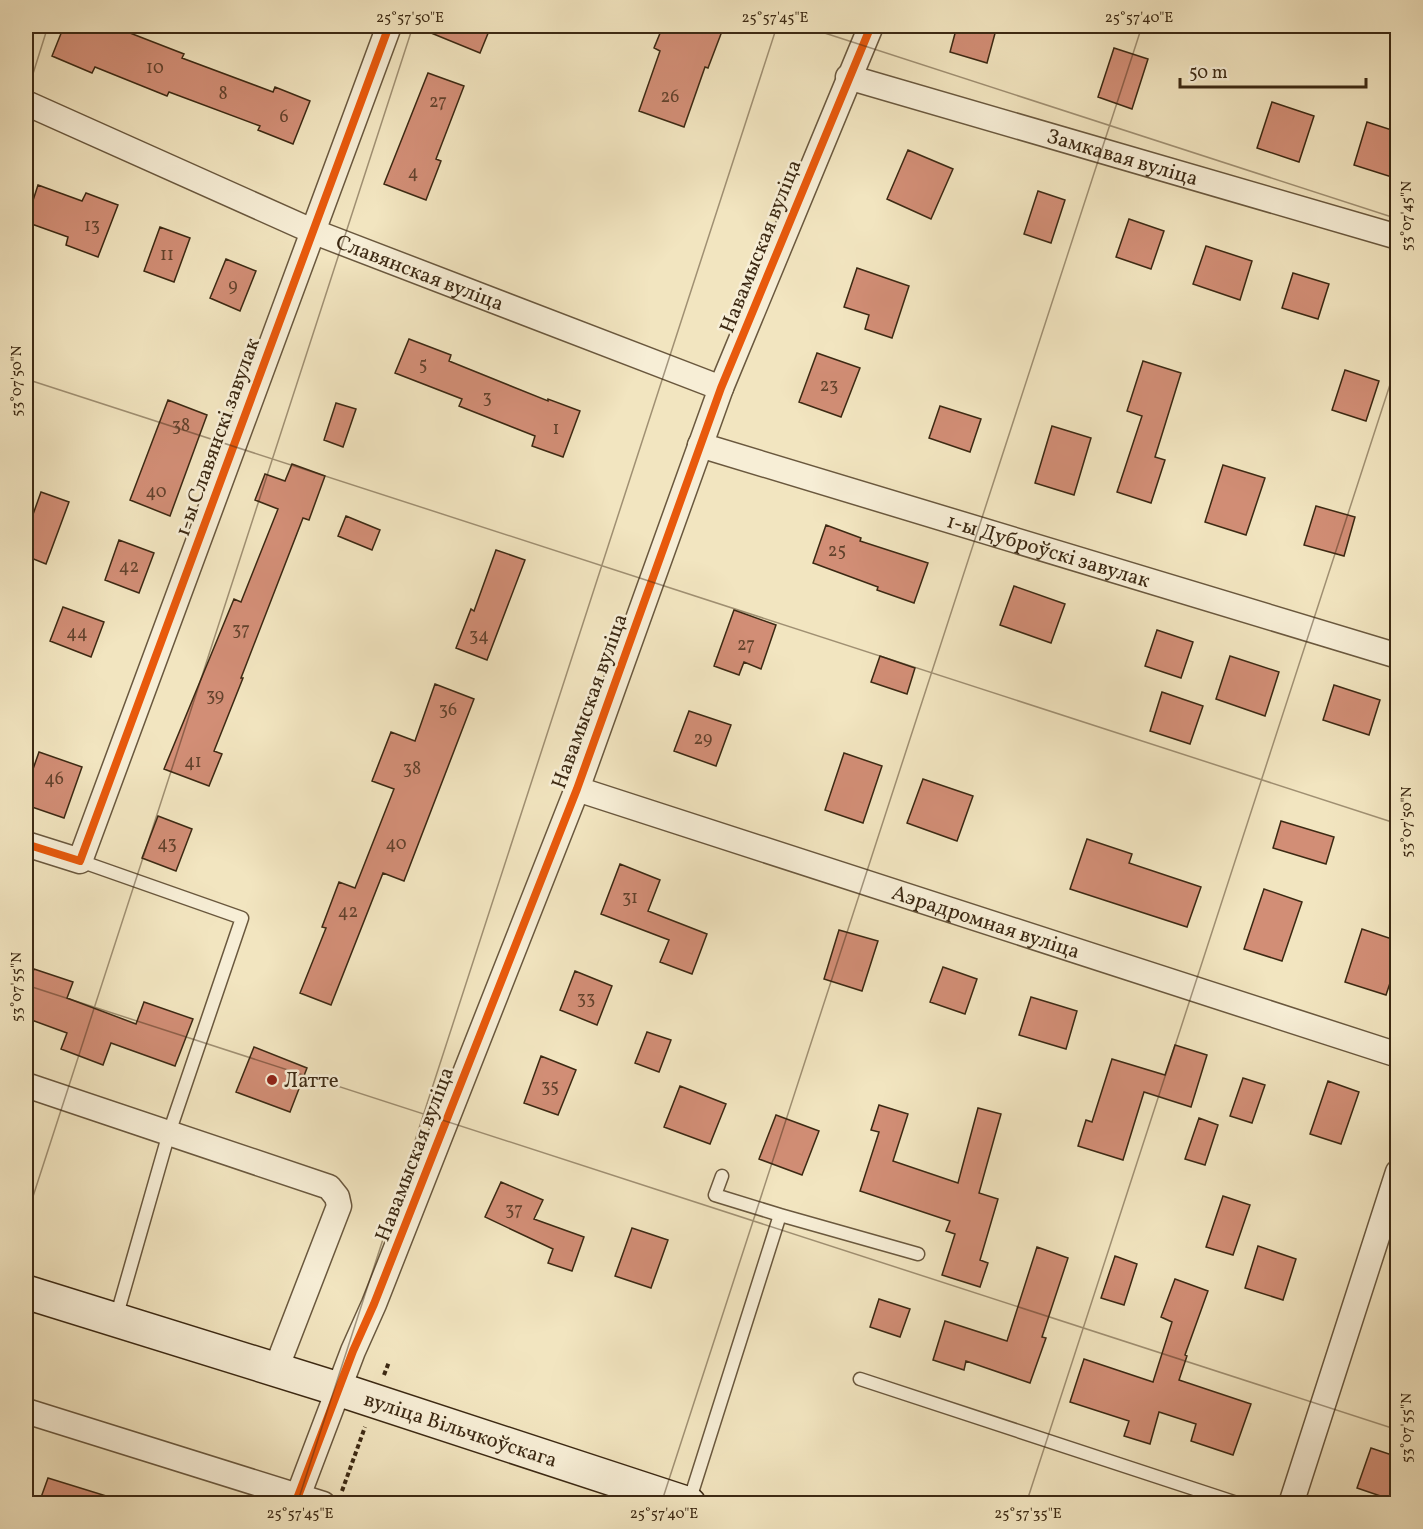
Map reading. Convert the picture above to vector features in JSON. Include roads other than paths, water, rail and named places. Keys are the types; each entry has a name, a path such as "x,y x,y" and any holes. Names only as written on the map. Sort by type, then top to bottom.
{"main road":[{"name":"вуліца Вільчкоўскага","path":"26,1292 338,1389 689,1503"}],"street":[{"name":"1-ы Славянскі завулак","path":"80,861 389,26"},
{"name":"Навамыская вуліца","path":"297,1499 338,1389 374,1304 577,789 721,388 871,26"},
{"name":"Замкавая вуліца","path":"848,77 1398,237"},
{"name":"Славянская вуліца","path":"26,103 312,231 721,388"},
{"name":"1-ы Дуброўскі завулак","path":"700,445 1398,656"},
{"name":"Аэрадромная вуліца","path":"577,789 1398,1056"},
{"path":"26,844 80,861"},
{"path":"26,1085 329,1187 337,1197 339,1206 276,1370"},
{"path":"1291,1503 1398,1172"},
{"path":"26,1411 297,1499 332,1498"}],"lane":[{"path":"80,861 242,918 169,1133 115,1319"},
{"path":"722,1176 715,1195 918,1254"},
{"path":"689,1503 780,1215"},
{"path":"860,1379 1240,1503"}],"place":[{"name":"Латте","path":"272,1080"}]}
